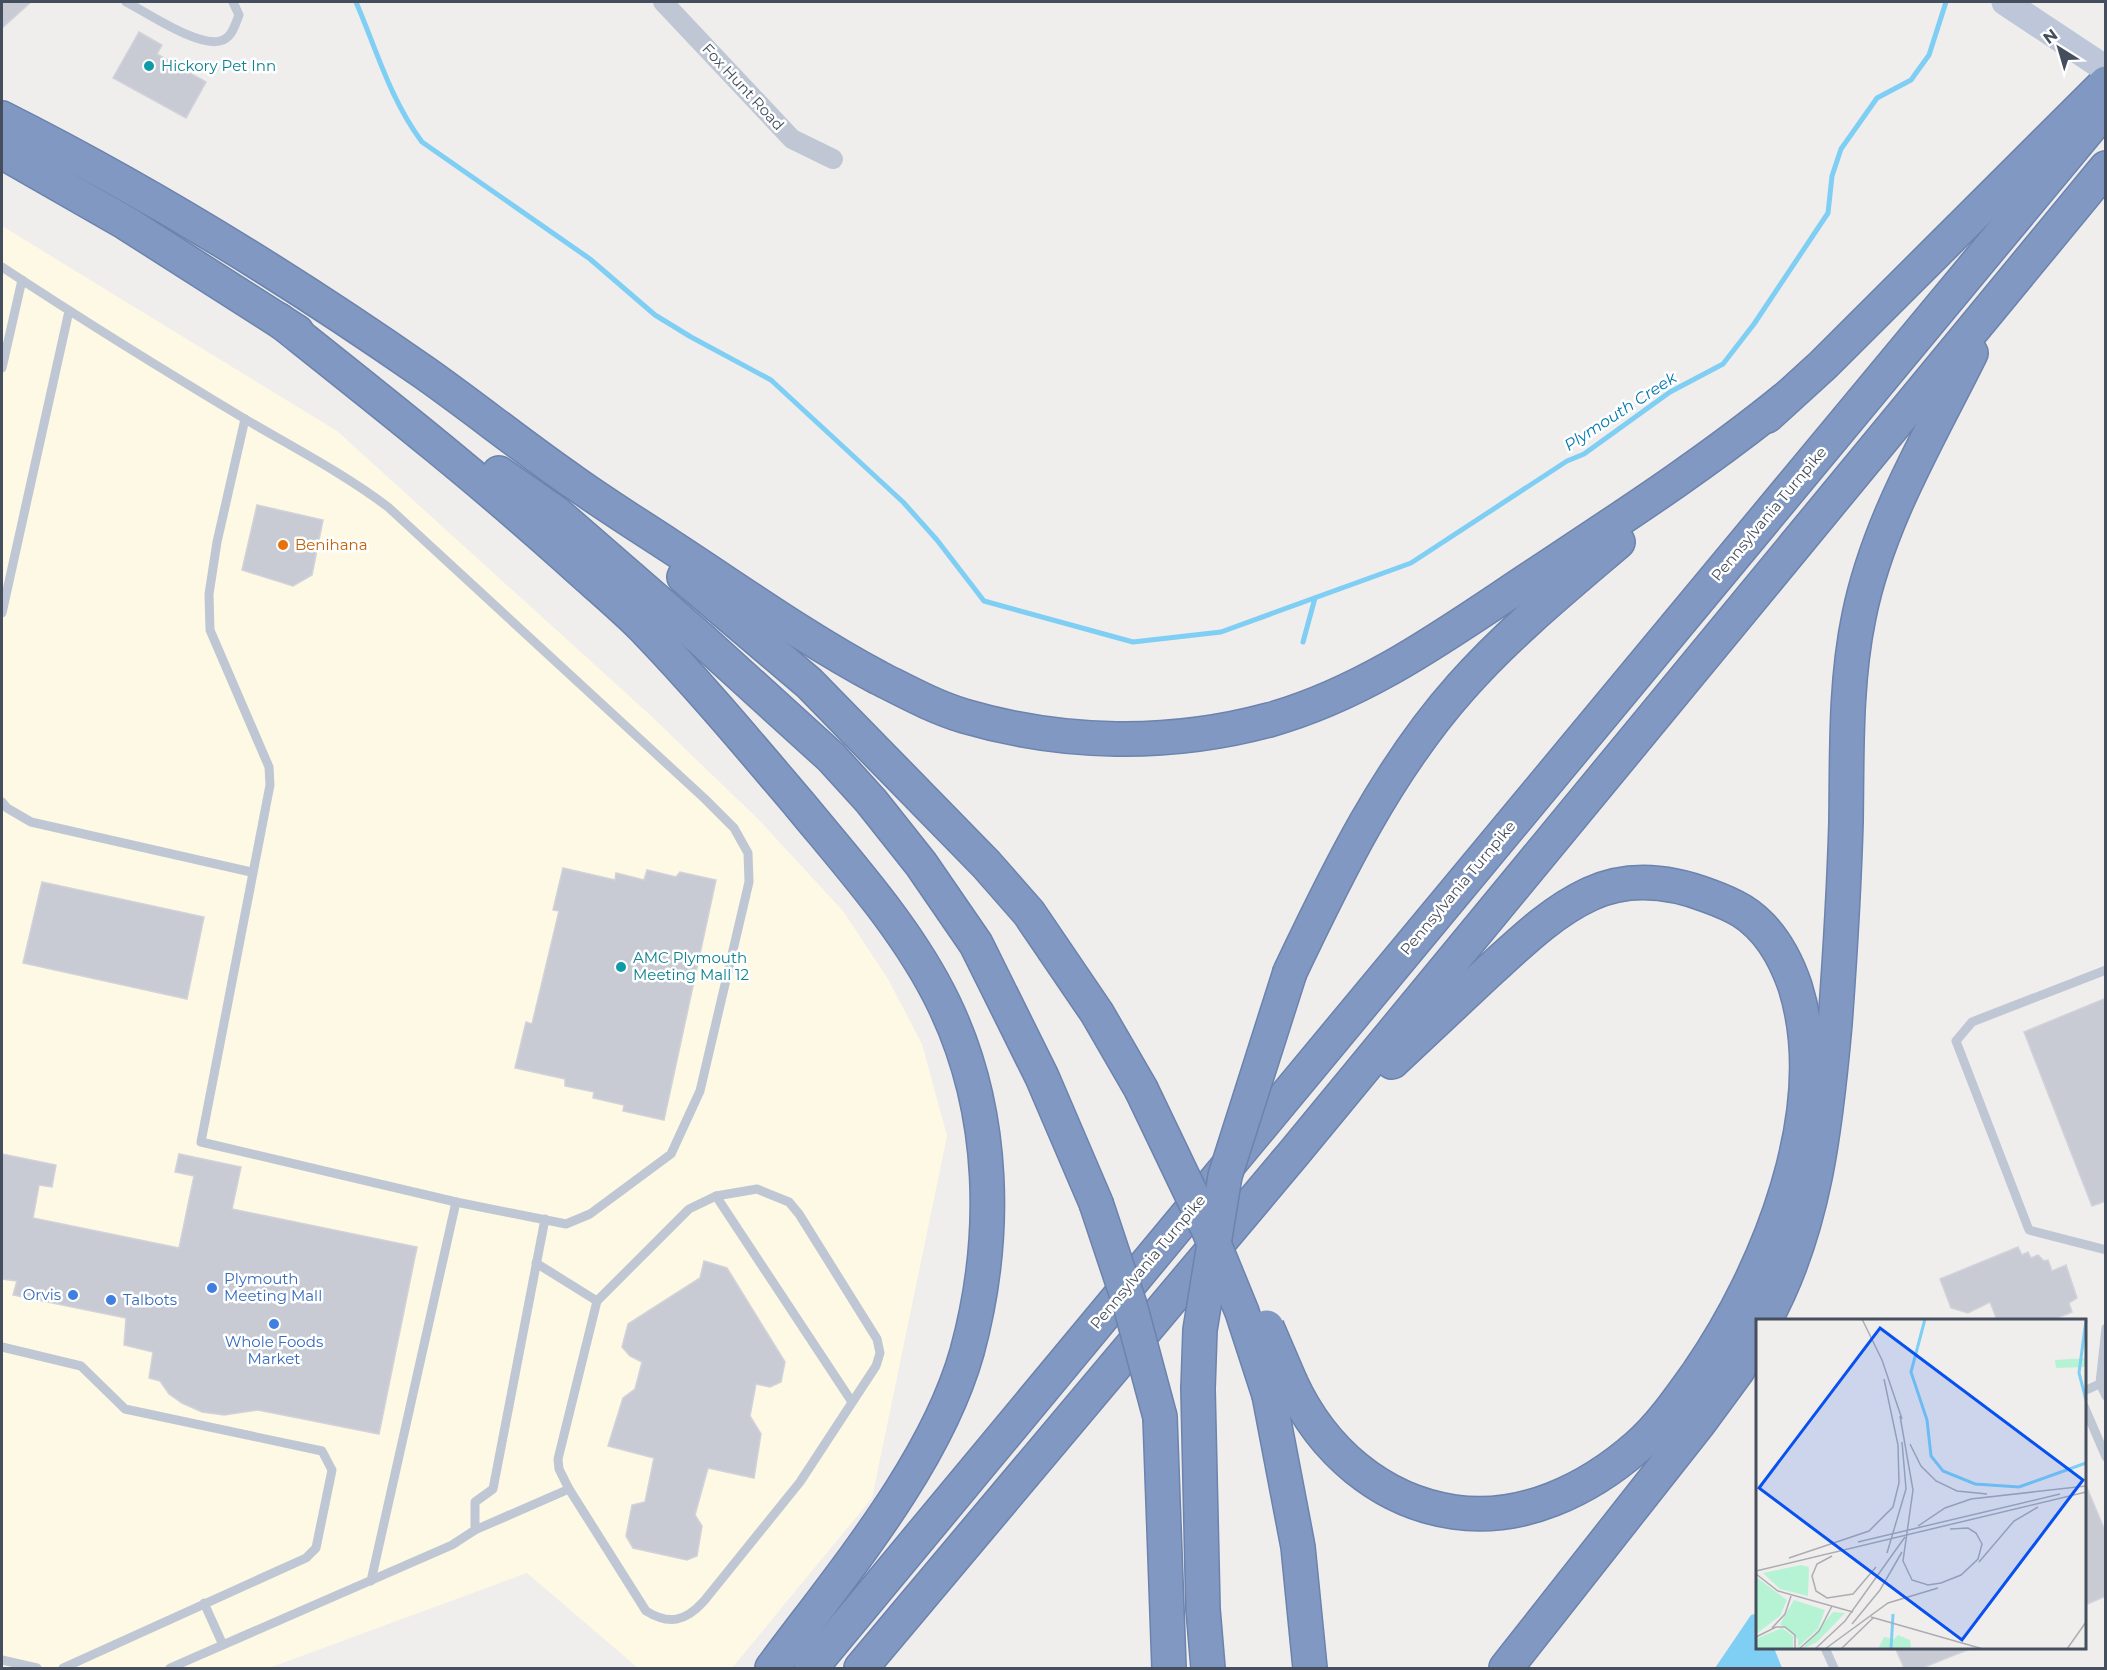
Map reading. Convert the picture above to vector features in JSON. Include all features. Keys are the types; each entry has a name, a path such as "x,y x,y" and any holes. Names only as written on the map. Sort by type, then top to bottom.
{"highway":[{"path":"1208,1668 1203,1609 1198,1389 1200,1330 1225,1176 1290,972 1345,860 1405,760 1460,688 1553,598 1830,358 2105,87"},
{"name":"Pennsylvania Turnpike","path":"811,1668 2105,87"},
{"path":"2,118 172,208 283,278 425,374 574,483 838,657 934,705 984,721 1055,735 1087,740 1144,739 1208,732 1266,720 1329,700 1361,685 1433,643 1610,526 1719,450 1784,400"},
{"path":"2,152 126,223 279,320 402,403 556,513 831,757 921,864 976,944 1042,1077 1096,1203 1130,1305 1160,1417 1203,1609"},
{"path":"861,1668 1294,1153 2106,168"},
{"path":"1765,1319 1799,1240 1818,1171 1829,1098 1844,907 1847,715 1859,616 1888,521 1995,304"},
{"path":"279,320 495,494 640,624 750,746 852,868 895,924 944,1004 963,1056 984,1130 988,1181 987,1235 979,1303 966,1355 946,1409 914,1469 859,1551 772,1668"},
{"path":"574,483 809,683 986,864 1029,913 1097,1013 1141,1089 1189,1161 1219,1217 1280,1389 1310,1668"},
{"path":"1280,1389 1305,1412 1323,1437 1345,1460 1369,1479 1398,1494 1438,1508 1477,1515 1515,1510 1572,1491 1607,1472 1642,1443 1681,1397 1718,1344 1750,1286 1770,1239 1792,1167 1804,1095 1807,1044 1803,1012 1785,959 1773,940 1741,910 1690,889 1667,883 1639,882 1614,885 1590,894 1529,934 1294,1153"},
{"path":"1506,1668 1699,1423 1738,1370 1756,1338"},
{"path":"1160,1417 1169,1668"},
{"path":"875,1668 913,1606"}],"street":[{"name":"Fox Hunt Road","path":"663,2 792,139 833,159"},
{"path":"2005,2 2105,87"}],"lane":[{"path":"126,2 201,41 221,41 231,34 238,15 233,2"},
{"path":"2,267 245,419 352,480 388,507 734,828 748,853 749,882 700,1091 673,1150 647,1173 590,1215 566,1224 544,1220 456,1202 201,1142 251,872 265,817 270,785 269,767 210,630 209,594 216,542 245,419"},
{"path":"2,368 22,280"},
{"path":"2,613 69,311"},
{"path":"2,802 32,822 251,872"},
{"path":"2106,970 1972,1022 1956,1041 2029,1230 2106,1250"},
{"path":"757,1189 789,1202 799,1214 877,1339 880,1353 876,1366 800,1482 699,1606 679,1619 662,1620 646,1611 569,1488 559,1469 558,1459 597,1301 689,1209 716,1196 757,1189"},
{"path":"716,1196 852,1402"},
{"path":"371,1581 456,1202"},
{"path":"475,1530 475,1502 493,1489 544,1220"},
{"path":"536,1263 597,1301"},
{"path":"2106,1328 2103,1382 2106,1396"},
{"path":"2,1347 81,1366 125,1409 322,1451 332,1470 316,1548 306,1558 63,1668"},
{"path":"2086,1390 2103,1382"},
{"path":"2086,1408 2106,1458"},
{"path":"170,1668 452,1545 475,1530 569,1488"},
{"path":"204,1603 223,1645"},
{"path":"1826,1649 1834,1668"},
{"path":"2,1660 37,1668"}],"shaded area":[{"name":"Plymouth Meeting Mall","path":"2,226 337,431 649,714 759,820 843,911 888,979 922,1044 947,1136 872,1498 732,1668 638,1668 527,1573 269,1668 2,1668"}],"water":[{"path":"1751,1615 1756,1616 1756,1649 1774,1649 1782,1668 1715,1668"}],"building":[{"path":"2,2 31,2 2,28"},
{"name":"Hickory Pet Inn","path":"139,32 162,45 157,54 206,82 186,118 113,78"},
{"name":"Benihana","path":"257,505 323,520 312,575 293,586 242,570"},
{"name":"AMC Plymouth Meeting Mall 12","path":"563,868 615,880 616,873 644,880 647,870 676,877 680,872 716,880 664,1120 623,1111 624,1105 593,1098 594,1092 565,1086 565,1079 515,1068 526,1022 532,1024 559,911 553,910"},
{"path":"42,882 204,917 187,999 23,963"},
{"path":"2106,998 2106,1201 2092,1206 2024,1032"},
{"name":"Plymouth Meeting Mall","path":"2,1154 56,1165 52,1187 39,1185 33,1218 179,1248 194,1176 175,1172 179,1154 241,1167 232,1209 417,1247 379,1434 258,1410 224,1415 202,1412 169,1394 160,1381 149,1378 153,1352 124,1345 126,1318 13,1295 17,1281 2,1279"},
{"path":"2018,1247 2022,1255 2028,1252 2031,1258 2038,1255 2044,1261 2048,1260 2052,1271 2066,1265 2077,1298 2069,1303 2072,1312 2054,1319 1997,1319 1990,1302 1968,1313 1951,1308 1940,1279"},
{"path":"704,1261 727,1268 785,1362 781,1382 770,1387 756,1384 750,1416 761,1434 754,1478 708,1468 695,1515 702,1526 697,1556 687,1560 633,1548 626,1536 632,1505 645,1502 654,1458 608,1446 623,1398 635,1389 642,1362 630,1356 622,1347 628,1324 700,1278"},
{"path":"2086,1485 2106,1533 2106,1596 2086,1605"},
{"path":"1896,1649 1970,1649 1922,1668 1904,1668"}],"waterway":[{"path":"356,2 401,109 422,142 590,259 655,315 771,380 903,502 937,540 984,601 1133,642 1221,632 1411,563 1567,461 1584,454 1670,392 1723,364 1754,324 1828,213 1832,176 1841,149 1877,98 1911,80 1929,55 1946,2"},
{"name":"Plymouth Creek","path":"1303,642 1315,598"}],"place":[{"name":"Hickory Pet Inn","path":"149,66"},
{"name":"Benihana","path":"283,545"},
{"name":"AMC Plymouth Meeting Mall 12","path":"621,967"},
{"name":"Plymouth Meeting Mall","path":"212,1288"},
{"name":"Orvis","path":"73,1295"},
{"name":"Talbots","path":"111,1300"},
{"name":"Whole Foods Market","path":"274,1324"}]}
